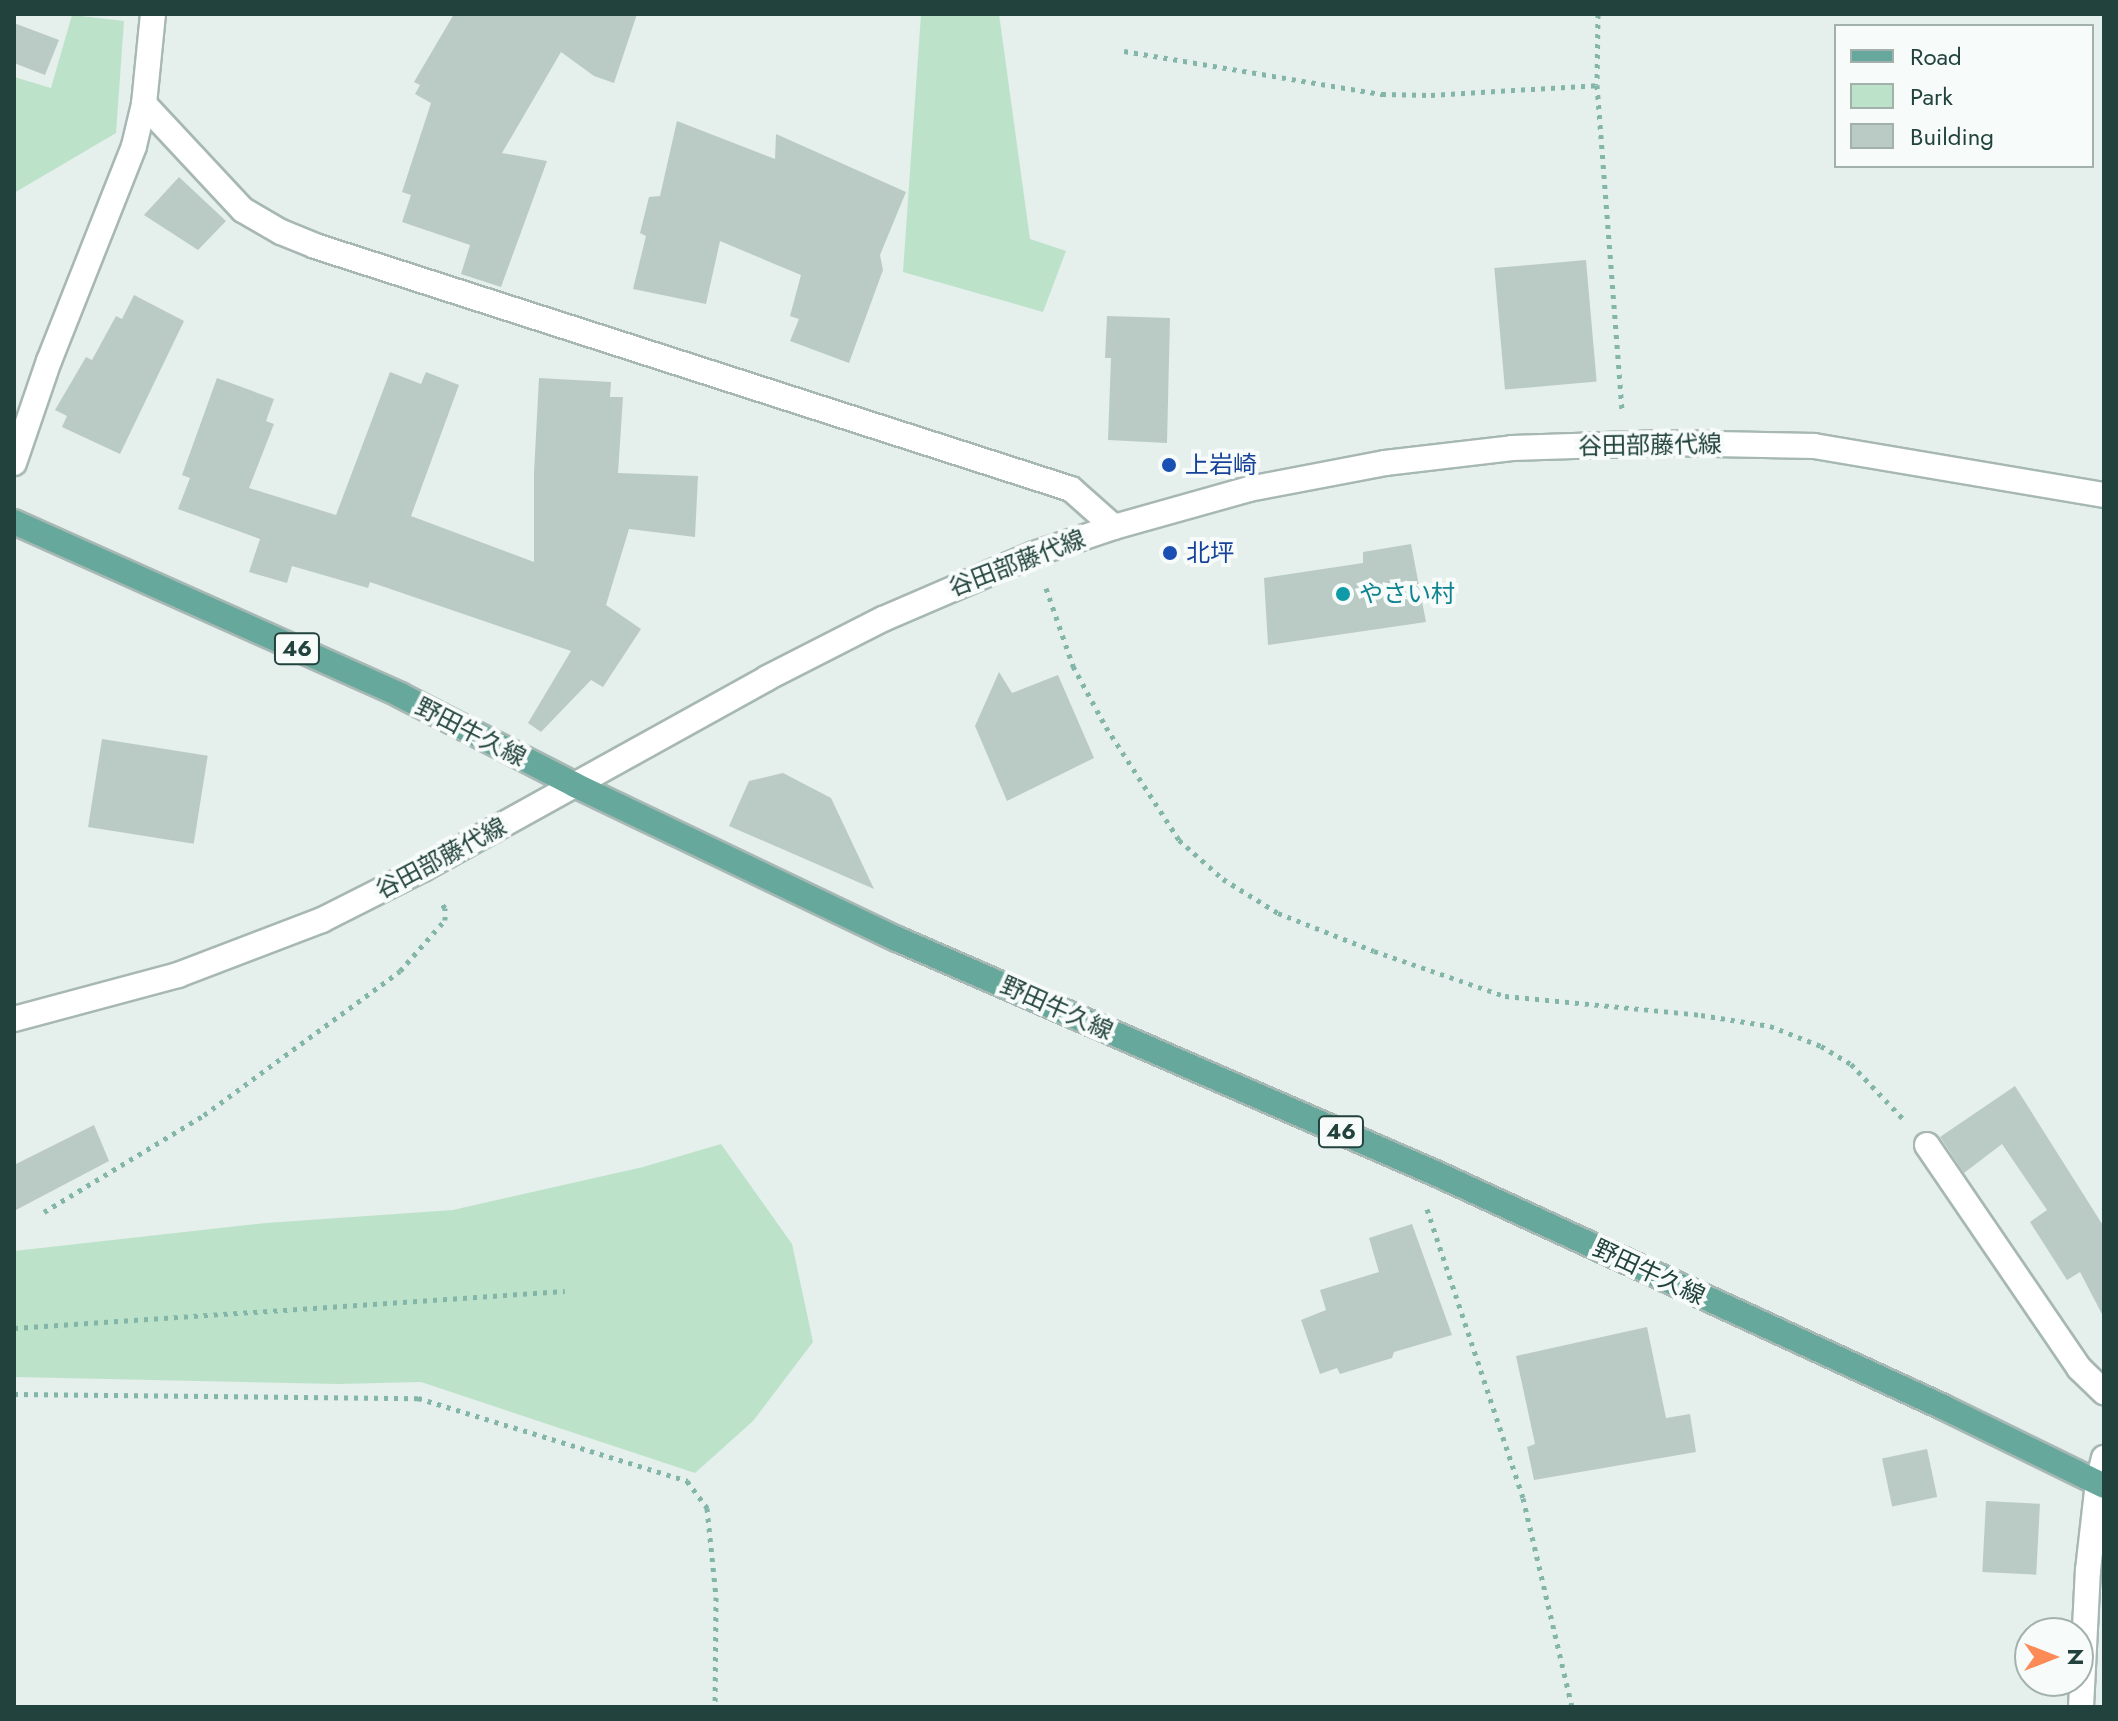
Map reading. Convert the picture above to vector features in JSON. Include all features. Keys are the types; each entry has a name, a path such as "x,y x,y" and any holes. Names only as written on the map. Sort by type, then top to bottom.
{"main road":[{"path":"14,463 49,361 134,146 144,104 153,14"},
{"path":"144,104 243,210 281,232 315,246 1071,489 1114,527"},
{"name":"谷田部藤代線","path":"14,1019 221,961 322,920 417,872 767,678 883,619 1034,554 1114,527 1249,489 1385,463 1512,448 1624,444 1814,446 2104,495"},
{"name":"野田牛久線","path":"14,522 400,695 575,785 897,939 1411,1163 2101,1484"},
{"path":"1927,1145 2079,1368 2104,1392"},
{"path":"2081,1707 2088,1570 2104,1458"}],"path":[{"path":"1598,14 1597,85 1624,444"},
{"path":"1124,51 1382,94 1431,95 1597,85"},
{"path":"1034,554 1073,666 1106,727 1179,840 1223,879 1278,913 1374,951 1505,996 1701,1015 1770,1026 1821,1046 1851,1064 1927,1145"},
{"path":"44,1212 204,1115 400,971 445,920 445,908 417,872"},
{"path":"1411,1163 1523,1498 1572,1707"},
{"path":"14,1328 565,1291"},
{"path":"14,1394 418,1398 687,1481 707,1508 716,1597 715,1707"}],"green space":[{"path":"921,14 999,14 1030,239 1066,251 1043,312 903,272"},
{"path":"72,15 124,21 116,133 14,193 14,77 51,88"},
{"path":"721,1144 792,1244 813,1342 753,1421 695,1473 421,1382 338,1384 14,1377 14,1251 266,1223 453,1210 643,1167"}],"building":[{"path":"454,14 637,14 614,83 594,76 561,52 502,153 547,161 501,287 461,274 470,245 402,222 411,195 402,192 431,103 415,94 420,85 414,82"},
{"path":"14,23 59,40 45,75 14,63"},
{"path":"677,121 775,159 776,134 906,192 880,255 883,270 849,363 790,341 799,319 790,316 801,275 720,241 706,304 633,289 646,236 640,233 649,197 660,196"},
{"path":"179,177 226,221 198,250 144,215"},
{"path":"1586,260 1597,382 1505,390 1494,268"},
{"path":"134,295 184,321 120,454 62,427 67,416 55,410 86,357 92,360 116,316 122,319"},
{"path":"1107,316 1170,318 1167,443 1108,440 1111,358 1105,358"},
{"path":"390,372 421,384 426,372 459,385 411,516 534,562 534,473 539,378 611,382 610,397 623,397 618,473 698,476 695,537 629,529 606,605 641,629 603,687 591,680 541,732 528,723 571,651 370,582 368,588 292,566 287,583 249,572 260,539 178,509 190,478 182,475 217,378 274,399 266,421 274,424 249,488 336,515"},
{"name":"やさい村","path":"1411,544 1426,622 1268,645 1264,578 1363,563 1363,552"},
{"path":"999,672 1012,693 1058,675 1094,758 1007,801 975,726"},
{"path":"102,739 208,756 194,844 88,827"},
{"path":"783,773 831,798 874,889 729,826 749,781"},
{"path":"2015,1086 2104,1227 2104,1318 2080,1272 2067,1280 2030,1222 2047,1210 2002,1144 1964,1173 1940,1137"},
{"path":"94,1125 109,1161 14,1211 14,1165"},
{"path":"1412,1224 1452,1335 1394,1352 1392,1358 1340,1374 1337,1368 1320,1374 1301,1320 1326,1310 1320,1290 1379,1272 1369,1238"},
{"path":"1647,1327 1666,1418 1690,1414 1696,1452 1534,1480 1527,1447 1535,1444 1516,1356"},
{"path":"1927,1449 1937,1497 1892,1506 1882,1459"},
{"path":"1986,1501 2040,1504 2036,1575 1982,1572"}],"place":[{"name":"上岩崎","path":"1169,465"},
{"name":"北坪","path":"1170,553"},
{"name":"やさい村","path":"1343,594"}]}
